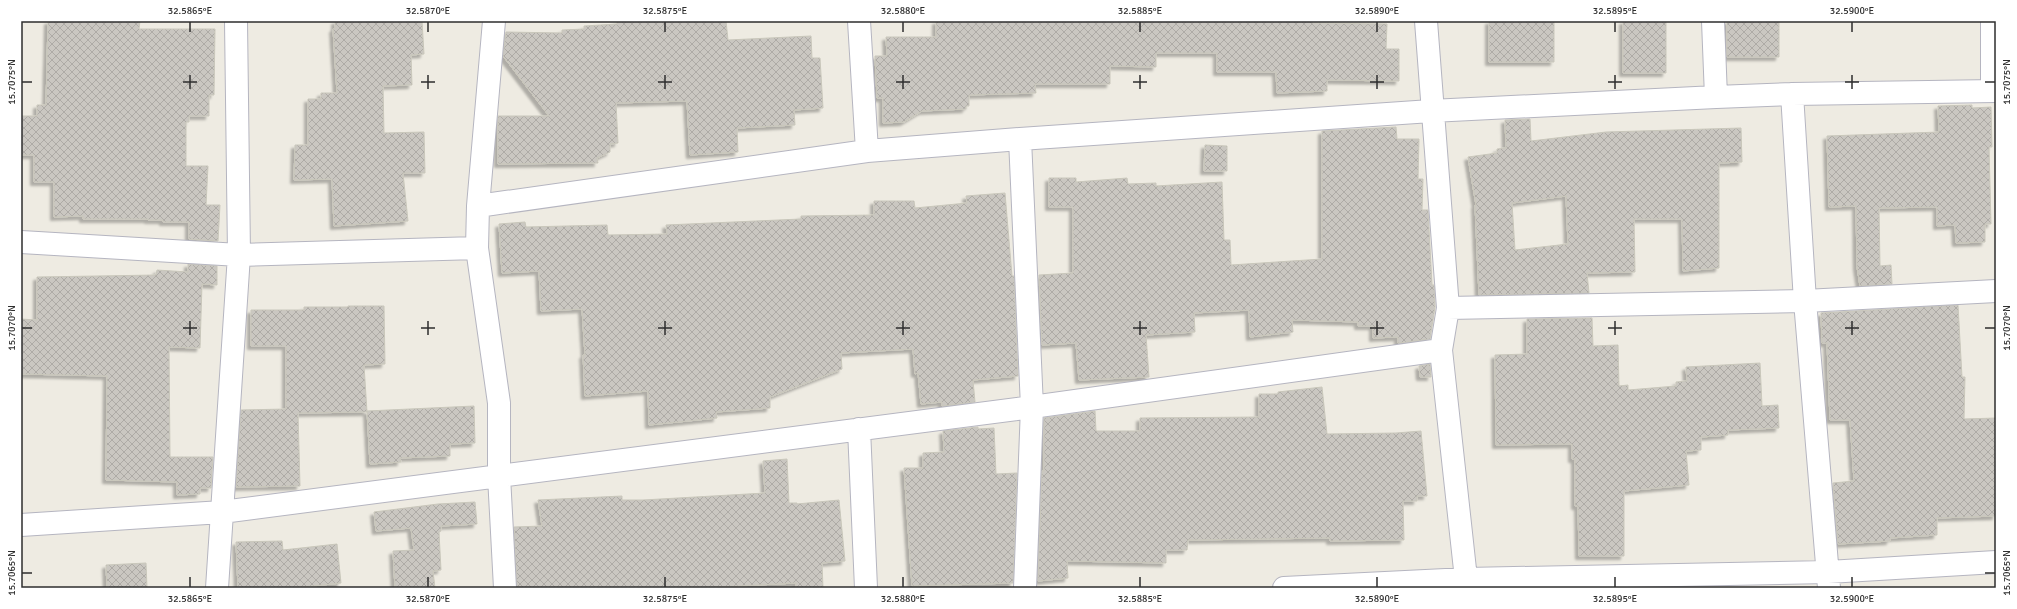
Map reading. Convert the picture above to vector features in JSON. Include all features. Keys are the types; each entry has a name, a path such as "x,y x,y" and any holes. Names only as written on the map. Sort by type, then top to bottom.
{"street":[{"path":"217,588 239,255 236,21"},
{"path":"494,21 478,206 477,248 499,403 499,476 505,588"},
{"path":"859,21 867,151"},
{"path":"1426,21 1448,308 1442,350 1466,583"},
{"path":"1713,21 1716,97"},
{"path":"478,206 867,151 1020,139 1432,111 1716,97 1792,94 1994,91 1992,21"},
{"path":"1792,94 1805,301 1829,580"},
{"path":"1020,139 1032,408 1024,588"},
{"path":"21,242 239,255 477,248"},
{"path":"1448,308 1805,301 1996,291"},
{"path":"21,526 222,512 859,429 1032,408 1442,350"},
{"path":"859,429 866,588"},
{"path":"1284,588 1466,583 1829,580 1996,562"}],"building":[{"path":"48,21 140,21 139,29 215,29 214,95 209,95 209,116 189,116 189,122 186,122 186,166 208,166 206,205 220,205 218,241 189,239 189,222 163,222 163,220 148,219 83,219 83,216 54,217 54,182 34,182 34,155 21,155 21,116 37,116 37,105 46,105"},
{"path":"335,21 422,21 424,54 411,55 412,85 383,86 384,133 424,132 425,173 403,173 408,221 334,226 332,179 294,180 295,145 308,145 308,99 321,99 321,93 337,93 333,29 335,28"},
{"path":"617,21 726,21 728,40 811,36 812,58 820,58 823,108 794,110 795,125 737,128 738,152 690,155 687,101 616,103 618,143 610,144 610,152 597,158 598,163 498,164 498,116 549,116 503,56 506,32 562,33 562,30 584,29 584,26 617,24"},
{"path":"936,21 1312,21 1312,23 1387,24 1386,49 1399,49 1399,81 1327,80 1327,91 1277,93 1276,72 1217,72 1217,53 1156,53 1156,67 1110,66 1110,84 1035,84 1036,93 969,95 969,106 966,106 966,109 922,111 904,122 883,123 883,98 877,98 875,56 887,56 886,37 936,37"},
{"path":"1489,21 1554,21 1554,62 1489,62"},
{"path":"1623,21 1666,21 1666,73 1623,73"},
{"path":"1727,21 1779,21 1779,57 1727,57"},
{"path":"1972,105 1972,108 1991,107 1992,147 1989,147 1991,224 1985,224 1985,242 1956,243 1955,225 1937,226 1937,207 1879,208 1880,266 1891,265 1892,284 1860,286 1857,267 1856,206 1829,207 1827,136 1939,132 1938,106"},
{"path":"1530,119 1531,141 1606,132 1741,128 1742,162 1719,163 1719,268 1683,271 1682,219 1634,219 1635,272 1587,273 1589,293 1479,295 1476,205 1468,157 1497,153 1497,149 1506,148 1505,120","holes":["1566,196 1568,244 1515,250 1512,203"]},
{"path":"1396,127 1397,139 1419,139 1418,179 1423,179 1422,210 1428,210 1432,285 1434,285 1435,307 1430,339 1398,343 1398,337 1373,338 1373,326 1358,326 1358,322 1292,320 1293,332 1250,337 1249,310 1194,313 1195,332 1146,335 1149,377 1079,380 1076,343 1042,345 1039,275 1073,273 1073,207 1049,207 1049,178 1076,178 1076,182 1127,178 1128,184 1156,183 1156,186 1222,182 1224,240 1230,240 1231,265 1322,259 1322,131"},
{"path":"1205,145 1227,146 1227,171 1204,171"},
{"path":"1005,193 1012,276 1014,276 1018,376 973,380 975,402 942,406 942,402 921,404 918,373 915,374 913,349 841,353 842,369 770,397 770,408 716,412 717,418 649,425 648,391 585,396 583,355 585,355 582,309 541,311 539,271 502,273 499,224 525,222 526,227 607,225 608,235 667,234 666,225 801,219 801,216 874,215 874,201 914,201 915,208 967,203 966,196"},
{"path":"188,264 217,266 217,285 202,284 200,348 169,347 170,457 213,457 211,488 200,488 200,494 177,495 177,482 106,480 107,376 21,374 21,319 37,320 37,277 156,275 157,270 188,272"},
{"path":"1958,305 1962,377 1965,377 1964,419 1996,418 1996,516 1937,518 1937,535 1890,538 1890,541 1838,544 1833,483 1854,481 1850,420 1830,420 1827,343 1822,343 1821,313"},
{"path":"384,306 385,364 364,365 367,412 298,413 300,486 236,487 241,410 286,409 286,346 251,346 251,310 304,310 304,307"},
{"path":"1592,318 1593,346 1618,345 1619,386 1628,385 1628,390 1676,386 1676,382 1687,381 1686,367 1760,363 1762,406 1778,405 1779,428 1728,430 1728,435 1701,437 1701,450 1686,451 1689,485 1624,491 1624,556 1579,556 1578,506 1575,506 1575,459 1572,459 1572,444 1496,445 1495,355 1527,354 1527,319"},
{"path":"1430,364 1431,377 1420,377 1419,366"},
{"path":"1322,387 1327,434 1396,433 1421,431 1427,496 1417,496 1417,501 1403,501 1404,540 1330,541 1330,538 1188,540 1187,550 1166,550 1166,563 1067,561 1068,578 1038,581 1042,471 1044,471 1044,418 1095,411 1096,431 1140,431 1140,418 1259,417 1259,394 1278,394 1278,392"},
{"path":"474,406 475,443 450,444 450,456 400,458 401,462 370,464 367,411"},
{"path":"978,427 978,429 994,428 996,474 1017,473 1013,583 912,586 904,468 923,468 923,453 944,452 943,431"},
{"path":"787,459 789,503 797,504 839,500 845,561 822,563 823,588 796,588 796,583 700,588 517,588 514,527 542,526 538,500 622,496 622,500 643,500 765,493 763,461"},
{"path":"475,502 477,524 441,526 441,531 439,532 441,570 433,571 435,588 395,588 393,551 414,550 411,528 376,531 374,512 438,504"},
{"path":"282,541 283,550 337,544 341,583 294,588 238,588 236,542"},
{"path":"146,563 147,588 107,588 106,565"}]}
